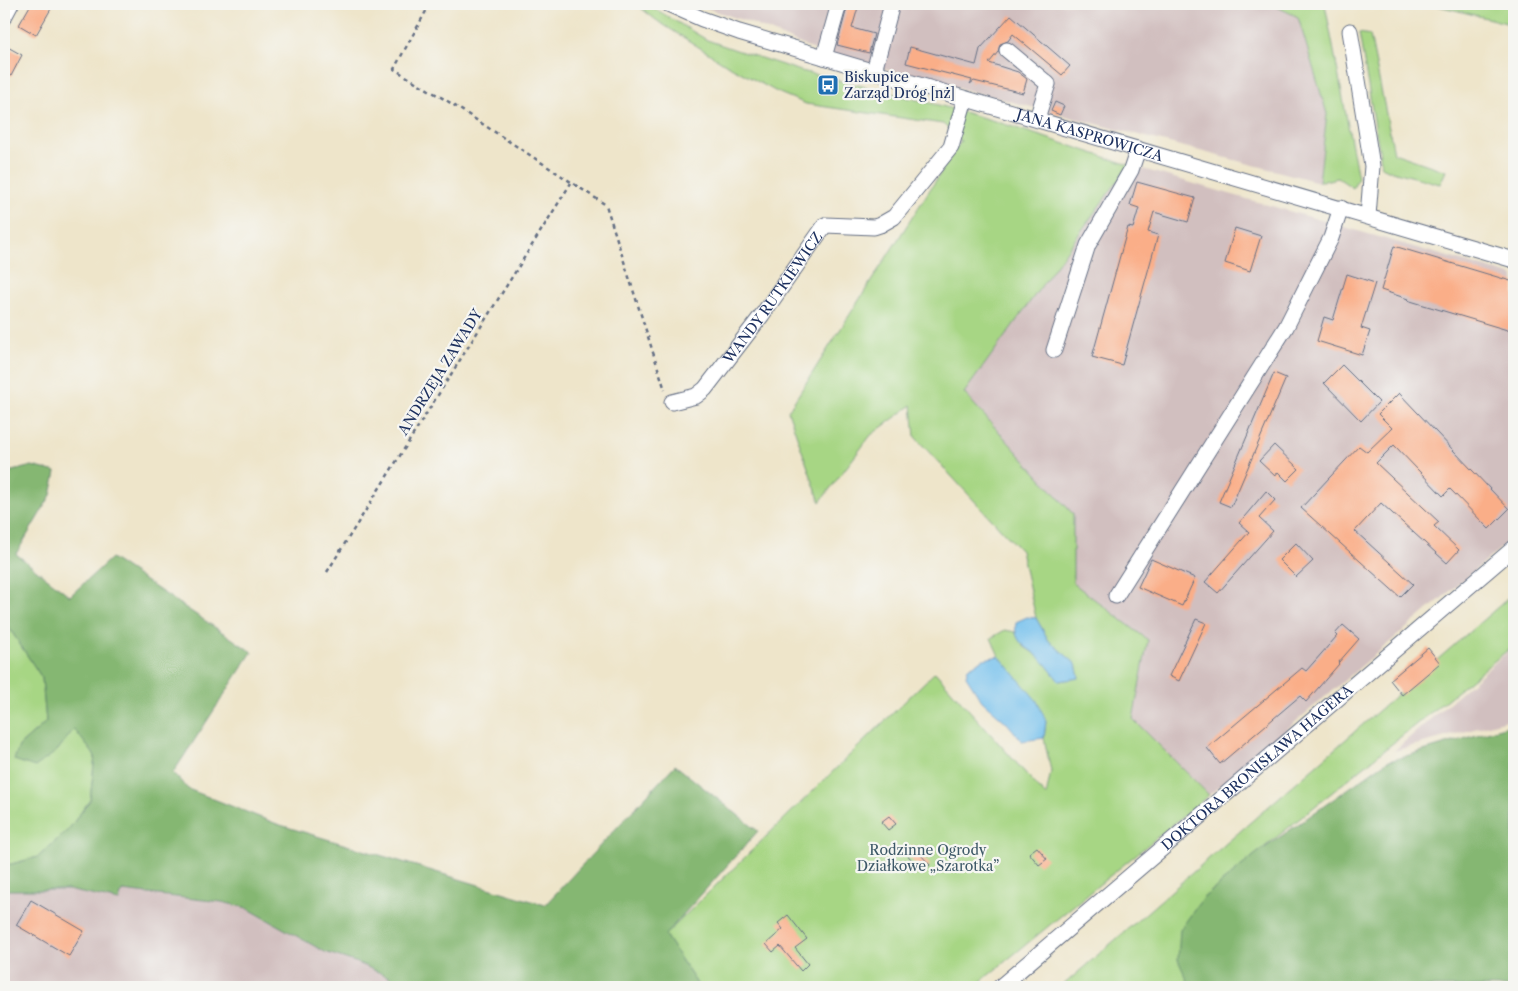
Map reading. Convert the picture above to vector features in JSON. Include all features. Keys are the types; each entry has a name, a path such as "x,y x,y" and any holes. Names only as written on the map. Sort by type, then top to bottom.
{"street":[{"path":"4,17 11,4"},
{"name":"JANA KASPROWICZA","path":"668,4 710,22 824,57 1514,260"},
{"path":"824,57 839,4"},
{"path":"874,72 892,4"},
{"path":"1350,31 1372,166 1368,216"},
{"path":"1007,50 1048,84 1039,120"},
{"name":"WANDY RUTKIEWICZ","path":"672,402 696,396 705,389 762,315 825,225 874,227 894,217 951,147 965,99"},
{"path":"1054,350 1088,245 1131,170 1138,149"},
{"path":"1116,596 1286,327 1331,238 1340,208"},
{"name":"DOKTORA BRONISŁAWA HAGERA","path":"1000,987 1514,548"}],"path":[{"path":"430,4 394,69 449,102 606,205 667,396 672,402"},
{"name":"ANDRZEJA ZAWADY","path":"327,572 571,183"}],"shaded area":[{"path":"695,4 1271,4 1298,17 1327,114 1319,182 817,51 751,23"},
{"path":"1129,165 1514,276 1514,537 1209,795 1133,719 1148,640 1073,583 1072,514 964,393"},
{"path":"1514,646 1514,718 1394,751"},
{"path":"4,890 68,890 119,901 122,891 222,902 247,908 325,952 358,963 412,987 4,987"}],"green space":[{"name":"Rodzinne Ogrody Działkowe „Szarotka”","path":"636,4 647,4 707,40 739,51 801,71 998,122 1129,165 964,393 1073,514 1073,583 1148,640 1133,719 1209,795 974,987 699,987 665,935 935,672 1046,796 1051,771 1044,738 1046,721 1024,686 999,656 991,638 1005,630 1015,632 1023,646 1041,658 1059,681 1079,678 1076,664 1049,641 1036,618 1021,551 915,437 912,405 871,435 820,502 788,411 961,141 943,124 806,104 777,92 727,65 656,20"},
{"path":"1271,4 1325,4 1358,178 1353,188 1338,178 1319,182 1327,114 1298,17"},
{"path":"1431,4 1514,4 1514,25"},
{"path":"1359,33 1370,35 1394,153 1446,171 1440,184 1382,167"},
{"path":"32,466 56,472 51,495 16,554 70,596 111,558 252,652 173,773 188,789 277,824 545,905 675,765 758,831 665,935 699,987 412,987 358,963 325,952 247,908 222,902 122,891 119,901 68,890 4,890 4,866 38,857 68,830 90,800 95,756 74,729 57,751 35,767 14,760 19,746 46,722 42,678 4,620 4,473"},
{"path":"1514,593 1514,645 1202,899 1190,986 1192,987 1061,987"},
{"path":"4,620 42,678 46,722 19,746 57,751 74,728 95,756 90,800 68,830 38,857 4,866"},
{"path":"1514,724 1514,987 1190,986 1178,960 1180,930 1202,899 1256,854 1386,762"}],"water":[{"path":"1027,617 1036,618 1049,641 1076,664 1079,678 1059,681 1041,659 1022,644 1017,636 1016,622"},
{"path":"999,656 1037,701 1046,721 1044,738 1022,741 1007,723 982,701 966,676 968,668 984,659"}],"building":[{"path":"31,4 46,4 52,7 36,35 19,25"},
{"path":"848,4 859,4 852,28 874,34 869,53 837,45"},
{"path":"1011,15 1070,66 1062,75 1013,34 1008,41 1000,44 998,52 989,63 1018,72 1027,79 1023,93 974,81 970,84 972,80 906,63 910,47 976,65 980,49"},
{"path":"4,45 22,55 11,76 4,72"},
{"path":"1055,102 1064,106 1060,115 1051,111"},
{"path":"1137,182 1195,198 1188,222 1154,212 1148,232 1158,235 1122,365 1092,357 1128,227 1133,228 1139,208 1130,205"},
{"path":"1235,228 1261,236 1250,271 1225,263"},
{"path":"1394,246 1514,282 1514,332 1407,300 1381,290"},
{"path":"1347,274 1375,283 1361,328 1370,331 1362,355 1317,341 1324,317 1333,320"},
{"path":"1342,365 1379,402 1361,421 1324,383"},
{"path":"1274,373 1286,378 1231,507 1219,502"},
{"path":"1399,393 1509,509 1489,529 1450,489 1443,496 1394,445 1376,463 1439,522 1434,526 1459,550 1447,563 1381,503 1355,531 1413,584 1400,597 1301,508 1359,446 1367,452 1392,428 1378,414"},
{"path":"1274,445 1299,469 1287,481 1278,472 1275,476 1259,461"},
{"path":"1266,491 1275,500 1259,518 1273,531 1218,593 1205,582 1249,532 1239,523"},
{"path":"1296,543 1313,561 1296,577 1279,560"},
{"path":"1151,559 1195,578 1182,606 1138,587"},
{"path":"1196,619 1206,623 1179,681 1169,676"},
{"path":"1343,625 1359,639 1306,702 1300,696 1220,764 1207,748 1302,668 1306,671 1337,636 1335,634"},
{"path":"1428,648 1440,663 1402,695 1390,680"},
{"path":"889,816 896,824 888,830 881,822"},
{"path":"912,845 930,865 922,872 905,852"},
{"path":"1037,847 1047,859 1039,865 1029,853"},
{"path":"31,900 84,931 69,956 16,925"},
{"path":"788,915 807,939 795,948 808,964 801,971 780,946 773,952 766,944 783,929 778,923"}],"place":[{"name":"Biskupice Zarząd Dróg [nż]","path":"828,85"}]}
